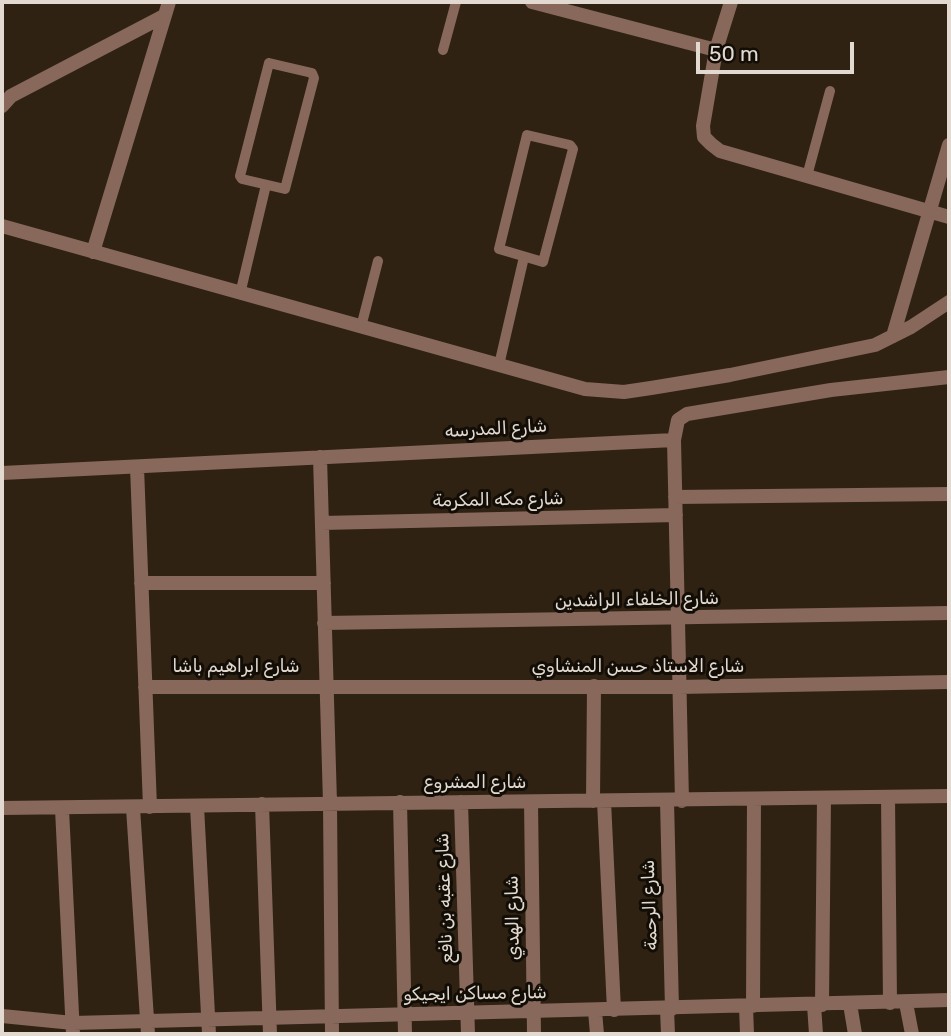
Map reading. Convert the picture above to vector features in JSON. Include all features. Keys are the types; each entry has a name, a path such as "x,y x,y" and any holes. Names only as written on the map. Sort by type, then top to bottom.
{"street":[{"path":"531,2 716,50"},
{"path":"731,2 716,50 704,137 720,151 949,217"},
{"path":"2,106 11,96 167,9"},
{"path":"93,252 167,9"},
{"path":"893,336 949,145"},
{"path":"2,226 585,389 624,392 757,370 875,345 949,302"},
{"path":"674,440 675,424 687,414 831,390 949,377"},
{"name":"شارع المدرسه","path":"2,473 674,440"},
{"name":"شارع الرحمة","path":"668,1034 679,687 674,440"},
{"path":"320,457 330,803 332,1034"},
{"path":"136,467 150,807"},
{"path":"675,497 949,494"},
{"name":"شارع مكه المكرمة","path":"322,523 676,515"},
{"path":"141,583 324,583"},
{"name":"شارع الخلفاء الراشدين","path":"324,623 949,613"},
{"name":"شارع الاستاذ حسن المنشاوي","path":"327,686 679,687 949,682"},
{"name":"شارع ابراهيم باشا","path":"145,687 327,686"},
{"path":"594,687 614,1010"},
{"name":"شارع المشروع","path":"2,808 949,796"},
{"path":"888,797 890,1003"},
{"path":"816,1034 824,798"},
{"path":"747,1034 750,1006 754,799"},
{"path":"400,802 405,1034"},
{"name":"شارع عقبه بن نافع","path":"461,802 468,1034"},
{"name":"شارع الهدي","path":"531,802 534,1034"},
{"path":"262,804 270,1034"},
{"path":"197,806 208,1027"},
{"path":"133,808 148,1028"},
{"path":"62,809 73,1029"},
{"name":"شارع مساكن ايجيكو","path":"2,1016 25,1027 208,1027 270,1019 949,1000"},
{"path":"906,1003 912,1034"},
{"path":"850,1004 855,1034"},
{"path":"595,1011 597,1034"}],"lane":[{"path":"443,50 456,2"},
{"path":"271,63 312,73 314,78 286,189 266,185 242,179 240,176 271,63"},
{"path":"807,176 830,91"},
{"path":"529,134 570,145 573,149 545,261 524,257 500,251 498,247 529,134"},
{"path":"240,294 266,185"},
{"path":"499,365 524,257"},
{"path":"361,327 378,261"}]}
